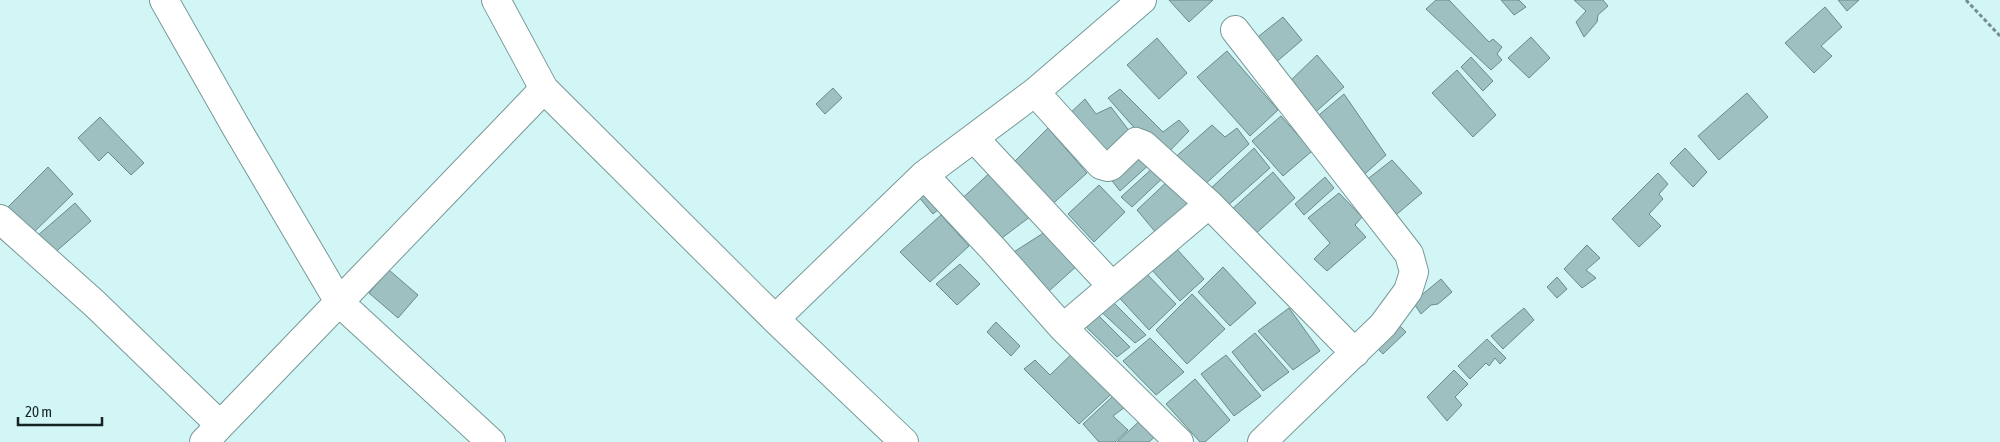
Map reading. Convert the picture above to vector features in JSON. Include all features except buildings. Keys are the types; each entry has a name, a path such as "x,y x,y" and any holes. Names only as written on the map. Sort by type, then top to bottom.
{"street":[{"path":"164,0 339,302 491,442"},
{"path":"496,0 544,89 776,319 904,442"},
{"path":"776,319 924,175 1035,92 1142,0"},
{"path":"1235,30 1409,254 1414,272 1408,291 1383,325 1262,442"},
{"path":"0,219 95,304 212,433 544,89"},
{"path":"1035,92 1101,166 1111,166 1132,144 1141,142 1209,204 1356,353"},
{"path":"974,138 1112,286"},
{"path":"924,175 1063,328 1179,442"},
{"path":"1063,328 1209,204"}],"path":[{"path":"1966,0 2000,36"}]}
